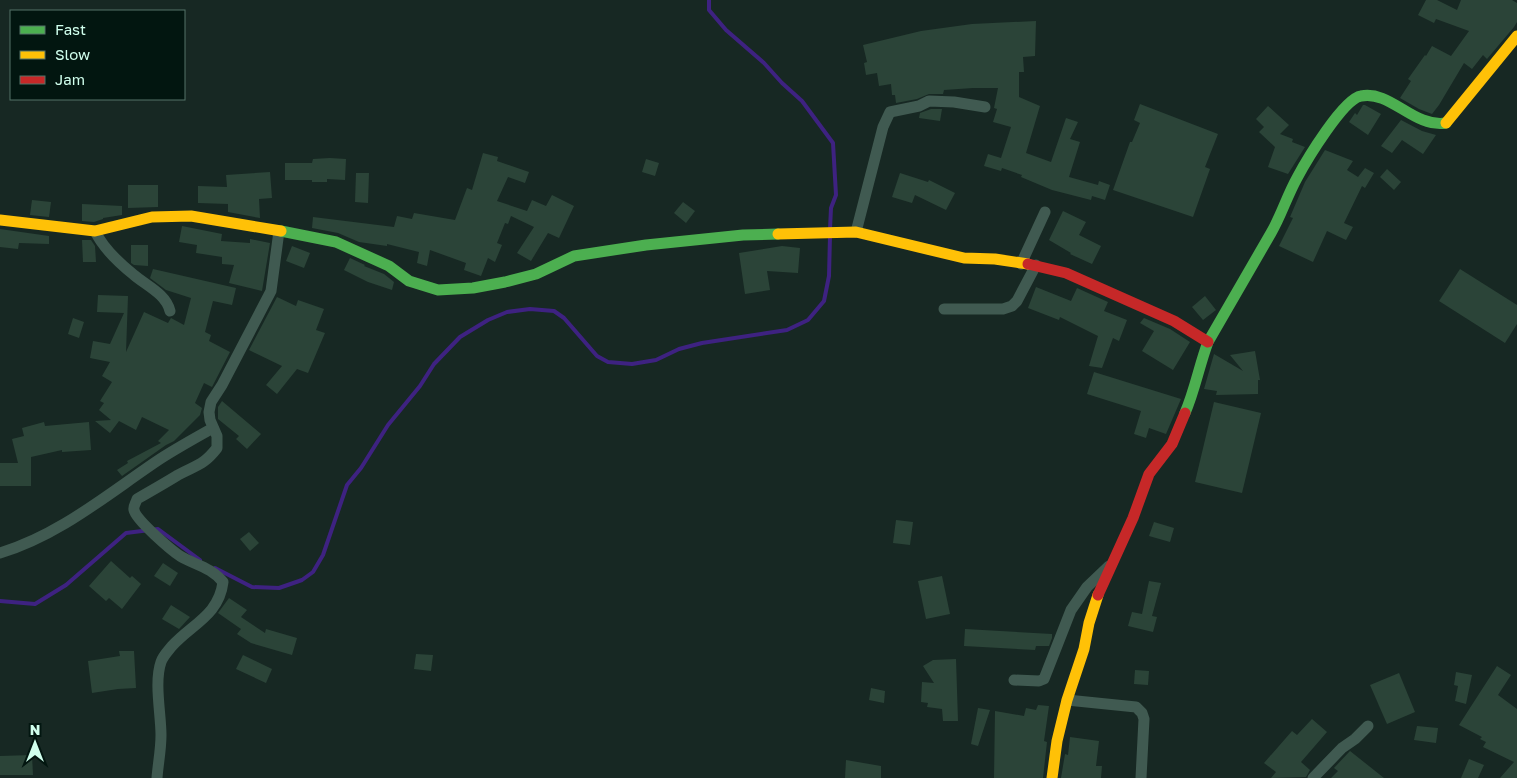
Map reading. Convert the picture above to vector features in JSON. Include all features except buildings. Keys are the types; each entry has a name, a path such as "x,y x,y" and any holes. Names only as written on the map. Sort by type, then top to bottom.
{"street":[{"path":"1052,778 1056,741 1101,587 1133,518 1149,474 1172,444 1194,394 1201,360 1208,342 1277,222 1298,177 1324,134 1350,101 1358,96 1365,95 1378,97 1436,126 1447,123 1517,36"},
{"path":"856,232 883,127 890,112 919,106 929,101 954,102 985,107"},
{"path":"1022,264 1045,212"},
{"path":"0,220 95,231 152,217 191,216 336,242 389,266 409,281 438,290 473,288 505,282 536,274 574,256 646,244 743,235 856,232 964,258 996,259 1036,265 1066,273 1122,296 1174,321 1208,342"},
{"path":"95,231 104,246 133,275 166,300 170,311"},
{"path":"157,778 161,736 158,687 161,663 180,637 200,622 219,600 223,582 216,573 180,556 156,536 135,513 134,506 137,499 180,474 199,466 217,448 216,436 209,412 211,402 222,385 271,291 278,231"},
{"path":"944,309 1003,309 1012,306 1017,301 1036,265"},
{"path":"0,553 16,548 55,530 161,459 213,428"},
{"path":"1014,680 1039,681 1044,678 1071,610 1092,581 1112,563"},
{"path":"1067,700 1136,707 1140,710 1144,720 1140,778"},
{"path":"1313,778 1342,748 1355,739 1368,726"}],"waterway":[{"path":"709,0 709,10 726,30 764,63 802,101 833,143 836,195 831,208 830,229"},
{"path":"215,568 252,587 279,588 302,580 313,572 323,555 347,485 361,468 388,425 420,386 434,364 460,337 488,320 507,312 530,309 554,311 564,318 597,356 608,362 632,364 656,360 679,349 702,343 787,330 808,320 824,301 829,276 830,236"},
{"path":"0,601 35,604 66,585 126,533 158,529 200,560"}],"traffic: fast":[{"path":"1185,413 1208,342 1275,226 1293,185 1316,145 1335,119 1353,100 1361,96 1372,96 1382,98 1423,120 1434,123 1446,123"},
{"path":"281,231 336,242 389,266 409,281 438,290 473,288 505,282 536,274 574,256 646,245 743,235 778,234"}],"traffic: slow":[{"path":"1446,123 1517,36"},
{"path":"0,220 95,231 152,217 191,216 281,231"},
{"path":"778,234 856,232 964,258 995,259 1028,264"},
{"path":"1052,778 1057,741 1067,700 1084,649 1089,623 1098,595"}],"traffic: jam":[{"path":"1028,264 1066,273 1174,321 1208,342"},
{"path":"1098,595 1133,518 1149,474 1172,444 1185,413"}]}
